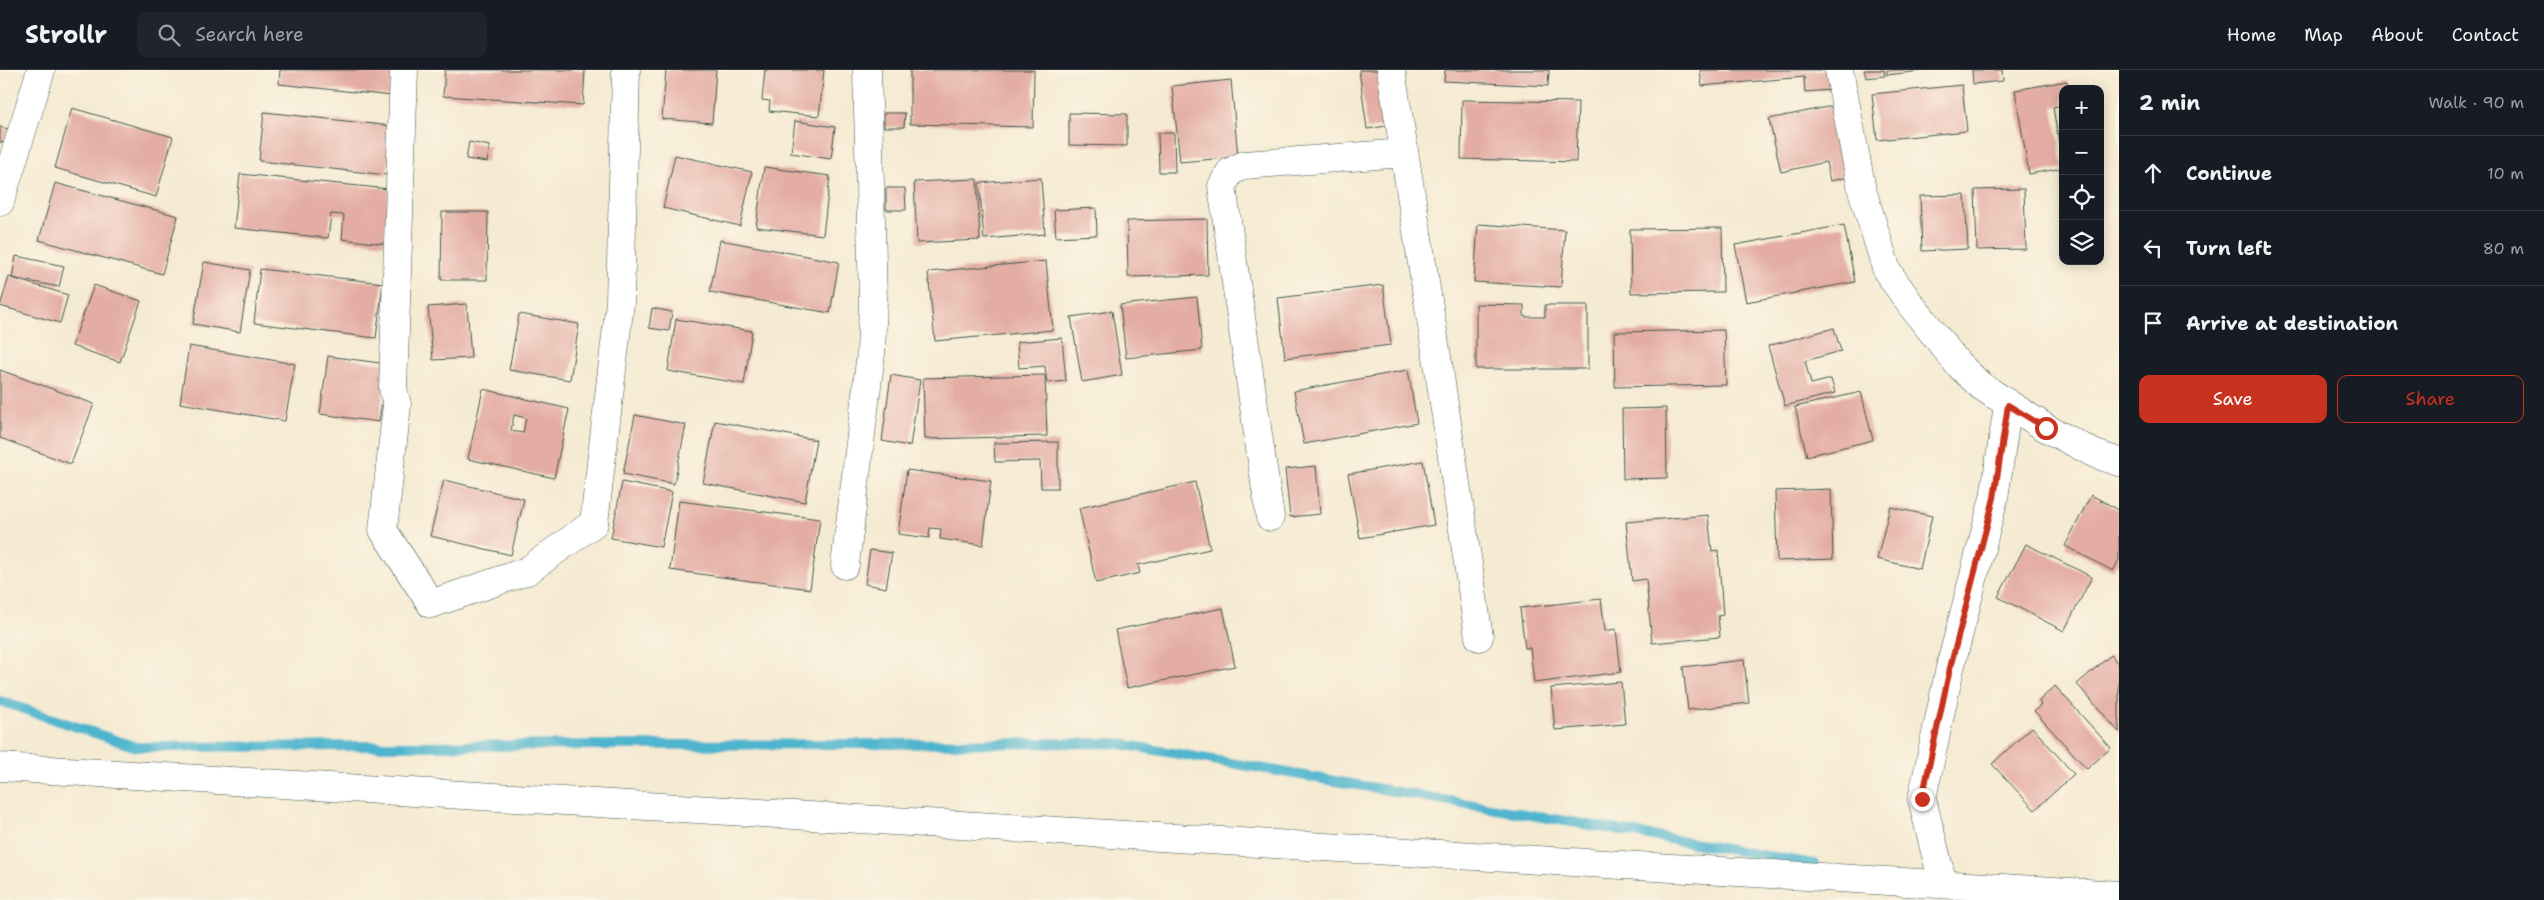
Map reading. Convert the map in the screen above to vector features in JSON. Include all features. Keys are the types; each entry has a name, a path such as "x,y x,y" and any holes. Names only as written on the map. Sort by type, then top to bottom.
{"street":[{"path":"0,202 41,70"},
{"path":"404,70 393,388 397,405 383,530 431,604 527,571 594,523 620,302 626,70"},
{"path":"845,566 870,362 872,326 867,70"},
{"path":"1391,70 1478,637"},
{"path":"1839,70 1862,190 1887,271 1911,306 1958,364 1982,386 2008,405 2095,454 2119,462"},
{"path":"1270,517 1222,186 1230,172 1244,165 1404,153"},
{"path":"1943,884 1922,799 1950,668 1994,498 2008,405"},
{"path":"0,767 2119,895"}],"building":[{"path":"280,70 395,70 392,96 279,84"},
{"path":"445,70 585,70 583,105 443,96"},
{"path":"666,70 716,70 712,123 662,119"},
{"path":"765,70 824,70 819,116 769,111 770,101 762,100"},
{"path":"910,70 1034,70 1033,127 910,124"},
{"path":"1359,70 1379,70 1386,126 1367,129"},
{"path":"1445,70 1549,70 1548,86 1444,81"},
{"path":"1700,70 1828,70 1830,90 1805,92 1804,77 1702,86"},
{"path":"1864,70 1884,70 1885,76 1866,78"},
{"path":"1887,70 1921,70 1921,71 1887,75"},
{"path":"1972,70 2002,70 2003,81 1973,84"},
{"path":"1231,80 1238,157 1180,162 1172,86"},
{"path":"2067,81 2068,85 2059,85 2059,106 2053,107 2059,144 2059,169 2029,174 2015,90"},
{"path":"1962,85 1967,131 1877,140 1872,94"},
{"path":"1462,100 1578,102 1576,162 1461,159"},
{"path":"1837,105 1853,176 1830,181 1826,162 1781,172 1769,119"},
{"path":"72,108 173,137 156,197 55,168"},
{"path":"264,112 392,126 387,175 259,161"},
{"path":"884,113 905,113 904,127 884,127"},
{"path":"1069,113 1127,114 1127,146 1069,145"},
{"path":"795,121 835,127 831,159 791,153"},
{"path":"0,127 9,129 6,143 0,142"},
{"path":"1158,133 1174,133 1175,172 1159,172"},
{"path":"469,142 490,146 487,162 466,159"},
{"path":"675,155 752,172 740,226 663,208"},
{"path":"764,167 830,176 823,235 756,227"},
{"path":"240,174 389,189 384,244 342,239 344,215 331,214 328,238 234,228"},
{"path":"1041,178 1045,234 984,239 979,183"},
{"path":"977,179 980,240 917,243 914,182"},
{"path":"55,183 178,216 162,274 39,240"},
{"path":"886,188 905,188 906,210 886,210"},
{"path":"2024,189 2026,249 1977,250 1975,190"},
{"path":"1965,195 1968,249 1922,251 1920,196"},
{"path":"1096,208 1097,235 1056,237 1054,210"},
{"path":"442,212 488,212 487,280 441,280"},
{"path":"1207,219 1208,275 1128,277 1127,221"},
{"path":"1478,224 1565,230 1561,287 1474,282"},
{"path":"1844,225 1855,282 1746,302 1735,245"},
{"path":"1722,228 1723,292 1631,293 1630,229"},
{"path":"720,240 839,262 830,313 710,292"},
{"path":"16,256 64,266 59,287 12,278"},
{"path":"1046,261 1053,330 935,341 928,272"},
{"path":"204,262 250,270 240,332 193,324"},
{"path":"260,269 383,283 376,338 254,323"},
{"path":"9,277 68,295 60,323 0,306"},
{"path":"94,285 141,301 120,362 72,346"},
{"path":"1383,285 1391,345 1285,358 1278,298"},
{"path":"1197,297 1202,350 1126,358 1120,305"},
{"path":"467,304 471,358 433,360 428,307"},
{"path":"1476,304 1524,305 1524,317 1545,317 1545,305 1588,305 1588,369 1476,369"},
{"path":"652,308 672,312 669,331 649,328"},
{"path":"1112,311 1122,375 1082,382 1071,317"},
{"path":"519,314 579,324 570,380 509,370"},
{"path":"676,319 752,331 744,384 668,371"},
{"path":"1834,328 1841,351 1805,361 1811,384 1831,379 1835,393 1785,406 1768,346"},
{"path":"1724,330 1726,385 1615,387 1614,332"},
{"path":"1062,338 1066,381 1047,383 1045,366 1019,368 1017,342"},
{"path":"189,346 295,364 285,421 180,403"},
{"path":"328,356 387,364 379,422 320,414"},
{"path":"0,370 94,404 71,464 0,438"},
{"path":"1408,370 1417,423 1304,444 1294,391"},
{"path":"891,375 920,380 910,446 882,441"},
{"path":"1045,375 1047,436 925,439 923,378"},
{"path":"483,389 569,409 554,478 468,459","holes":["514,415 526,418 523,433 511,431"]},
{"path":"1861,392 1873,440 1807,456 1795,407"},
{"path":"1666,408 1667,478 1623,479 1622,409"},
{"path":"635,415 686,425 674,484 623,474"},
{"path":"715,421 816,440 805,502 703,483"},
{"path":"1058,442 1058,488 1041,488 1040,461 995,462 994,443"},
{"path":"1423,461 1434,525 1360,538 1348,474"},
{"path":"1316,466 1320,514 1290,517 1285,469"},
{"path":"907,470 991,481 983,545 940,539 941,529 930,528 929,538 898,534"},
{"path":"444,480 524,499 511,555 430,536"},
{"path":"622,482 672,492 661,547 611,538"},
{"path":"1195,482 1210,549 1138,565 1140,573 1096,583 1079,508"},
{"path":"1831,489 1833,559 1777,561 1775,491"},
{"path":"2091,495 2119,510 2119,560 2113,571 2065,546"},
{"path":"679,501 820,519 810,589 670,570"},
{"path":"1890,507 1932,516 1920,569 1877,559"},
{"path":"1708,515 1712,551 1718,550 1723,615 1718,616 1720,637 1652,643 1646,579 1632,581 1626,522"},
{"path":"2026,544 2092,577 2064,631 1998,597"},
{"path":"870,550 892,553 886,588 865,584"},
{"path":"1601,599 1605,631 1616,629 1621,672 1534,683 1530,648 1525,648 1520,608"},
{"path":"1223,608 1235,666 1127,688 1115,630"},
{"path":"2111,655 2119,665 2119,732 2077,684"},
{"path":"1744,660 1749,703 1688,710 1683,667"},
{"path":"1621,682 1625,724 1555,730 1551,688"},
{"path":"2055,686 2111,748 2087,769 2034,711 2041,705 2039,701"},
{"path":"2032,727 2074,774 2035,810 1992,764"}],"waterway":[{"path":"0,701 136,747 1115,743 1814,864"}],"route":[{"path":"1922,799 1950,668 1994,498 2008,405 2046,428"}]}
